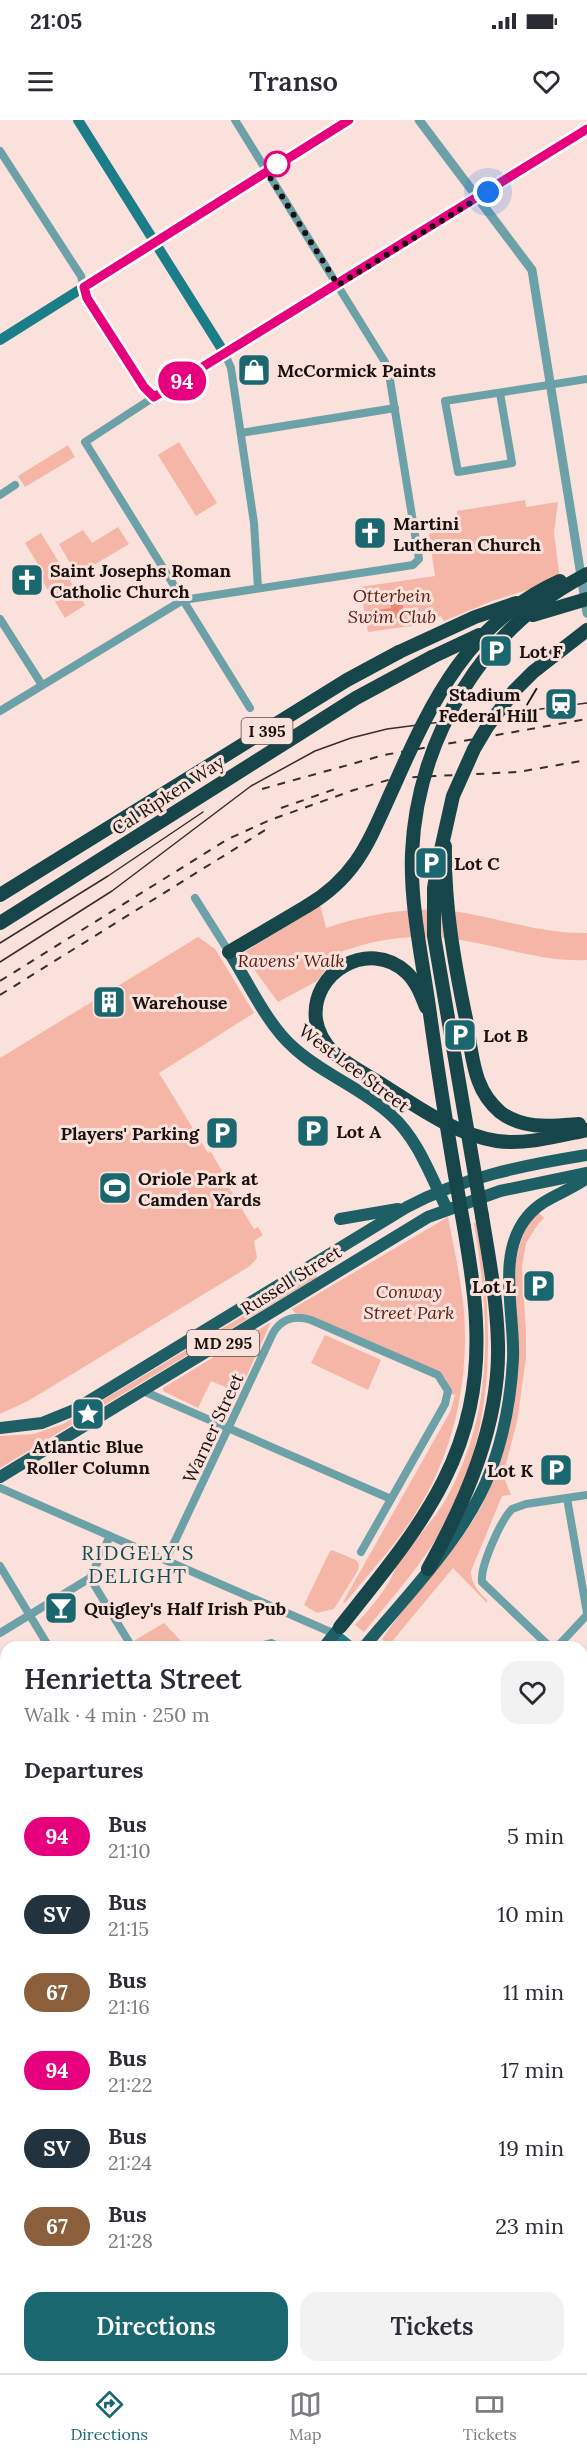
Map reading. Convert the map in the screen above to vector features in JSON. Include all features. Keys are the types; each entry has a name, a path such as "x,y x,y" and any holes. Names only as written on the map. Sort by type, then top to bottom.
{"highway":[{"path":"229,952 307,906 344,879 363,854 424,718 464,656 480,637 525,601 556,583 587,572"},
{"path":"337,1630 398,1554 447,1476 465,1429 474,1379 476,1324 464,1227 431,1025 413,892 412,854 418,800 441,728 463,689 492,651 531,611 587,572"},
{"name":"Cal Ripken Way","path":"0,895 347,680 399,652 475,617 587,582"},
{"name":"Cal Ripken Way","path":"0,923 319,720 408,668 497,628 545,610 587,599"},
{"path":"428,1569 464,1499 484,1443 493,1406 499,1345 495,1292 434,936 434,888 438,862 458,783 474,748 497,713 533,672 587,630"},
{"path":"446,832 447,916 452,949 477,1073 488,1098 511,1119 535,1126 587,1124"},
{"path":"431,1025 414,980 388,961 368,958 345,964 335,970 321,988 316,1010 321,1037 341,1058 429,1114 485,1139 508,1142 587,1130"}],"main road":[{"path":"78,120 225,354"},
{"path":"0,340 84,287 87,298 139,379 154,397 587,129"},
{"name":"West Lee Street","path":"229,952 280,1035 292,1047 375,1102 402,1125 414,1143 447,1209"},
{"name":"Russell Street","path":"0,1428 42,1423 74,1410 407,1207 438,1192 509,1169 587,1155"},
{"name":"Russell Street","path":"0,1477 403,1232 447,1209 510,1188 587,1173"},
{"path":"369,1641 452,1540 482,1492 499,1448 513,1362 514,1331 508,1263 513,1242 522,1224 537,1206 587,1178"},
{"path":"340,1219 407,1207"},
{"path":"329,1641 337,1630 346,1641"}],"street":[{"path":"0,711 183,600 413,565 420,554 385,362 235,120"},
{"path":"0,151 81,276 84,287 349,120"},
{"path":"419,120 532,270 587,613"},
{"path":"225,354 231,368 254,523 258,588"},
{"path":"500,393 512,463 458,472 445,401 587,379"},
{"path":"154,397 85,442 250,708"},
{"path":"241,433 395,408"},
{"path":"0,495 15,485"},
{"path":"0,619 42,685"},
{"name":"West Lee Street","path":"195,898 229,952"},
{"name":"Warner Street","path":"166,1560 204,1484 273,1333 280,1324 296,1317 311,1320 438,1375 446,1387 448,1394 445,1404 391,1499"},
{"path":"143,1391 391,1499 361,1552"},
{"path":"0,1488 166,1560 337,1630"},
{"path":"544,1641 482,1582 481,1572 512,1509 526,1504 587,1495"},
{"path":"562,1641 587,1614 567,1498"},
{"path":"0,1633 90,1578 110,1536"},
{"path":"0,1566 45,1641"},
{"path":"90,1578 128,1641"}],"green space":[{"path":"179,442 217,503 196,516 158,455"},
{"path":"68,445 75,457 25,487 18,476"},
{"name":"Otterbein Swim Club","path":"525,500 526,507 558,502 554,533 560,580 492,601 444,621 441,616 418,625 368,632 360,587 435,576 429,534 459,527 457,511"},
{"path":"118,527 129,544 77,575 59,544 83,530 92,543"},
{"path":"41,533 85,605 65,618 40,577 44,574 25,543"},
{"name":"Ravens' Walk","path":"320,905 326,928 392,912 442,910 554,931 587,933 587,960 555,959 444,938 390,939 355,947 322,961 326,969 317,981 278,1002 253,968 245,952"},
{"name":"Oriole Park at Camden Yards","path":"198,937 215,949 254,1013 159,1073 208,1153 211,1152 222,1171 220,1173 254,1229 258,1227 263,1235 254,1241 257,1258 250,1266 28,1401 0,1414 0,1058"},
{"path":"538,1212 544,1218 526,1243 522,1266 526,1358 517,1422 503,1475 511,1495 502,1496 471,1571 474,1584 487,1603 453,1568 392,1641 384,1641 382,1639 471,1524 481,1507 494,1475 517,1375 515,1269 526,1230"},
{"name":"Conway Street Park","path":"448,1217 464,1311 464,1364 456,1416 440,1467 429,1491 390,1549 345,1603 343,1602 450,1412 455,1395 451,1394 446,1379 437,1371 307,1315 295,1313 292,1309"},
{"path":"476,1222 486,1299 488,1337 487,1375 474,1449 462,1486 437,1537 408,1579 364,1632 355,1625 382,1593 397,1565 446,1499 462,1466 473,1432 481,1399 485,1330 474,1223"},
{"path":"314,1273 317,1277 0,1468 0,1436 34,1434 63,1424"},
{"path":"271,1322 239,1393 211,1381 198,1408 163,1391 163,1388"},
{"path":"325,1335 381,1360 368,1390 311,1363"},
{"path":"332,1550 356,1560 359,1565 358,1570 334,1609 317,1613 304,1605"},
{"path":"164,1623 181,1641 134,1641"}],"shaded area":[{"path":"401,596 405,620 372,625 370,611 391,608 390,598"}],"tram line":[{"path":"0,962 112,891 251,786 315,751 351,738 387,729 587,703"},
{"path":"0,943 108,876 203,812"}],"railway":[{"path":"262,789 384,755 587,719"},
{"path":"0,981 228,839 270,820 395,778 518,772 587,760"},
{"path":"281,808 341,787"},
{"path":"0,995 270,827"}],"bus line":[{"name":"94","path":"349,120 84,287 87,298 144,387 154,397 587,129"}],"place":[{"name":"McCormick Paints","path":"254,370"},
{"name":"Martini Lutheran Church","path":"370,533"},
{"name":"Saint Josephs Roman Catholic Church","path":"27,580"},
{"name":"Lot F","path":"496,651"},
{"name":"Stadium / Federal Hill","path":"561,704"},
{"name":"Lot C","path":"431,863"},
{"name":"Warehouse","path":"109,1002"},
{"name":"Lot B","path":"460,1035"},
{"name":"Lot A","path":"313,1131"},
{"name":"Players' Parking","path":"222,1133"},
{"name":"Oriole Park at Camden Yards","path":"115,1188"},
{"name":"Lot L","path":"539,1286"},
{"name":"Atlantic Blue Roller Column","path":"88,1414"},
{"name":"Lot K","path":"556,1470"},
{"name":"Quigley's Half Irish Pub","path":"61,1608"}],"district":[{"name":"RIDGELY'S DELIGHT","path":"138,1564"}],"route":[{"path":"277,164 266,171 338,285 488,192"}]}
